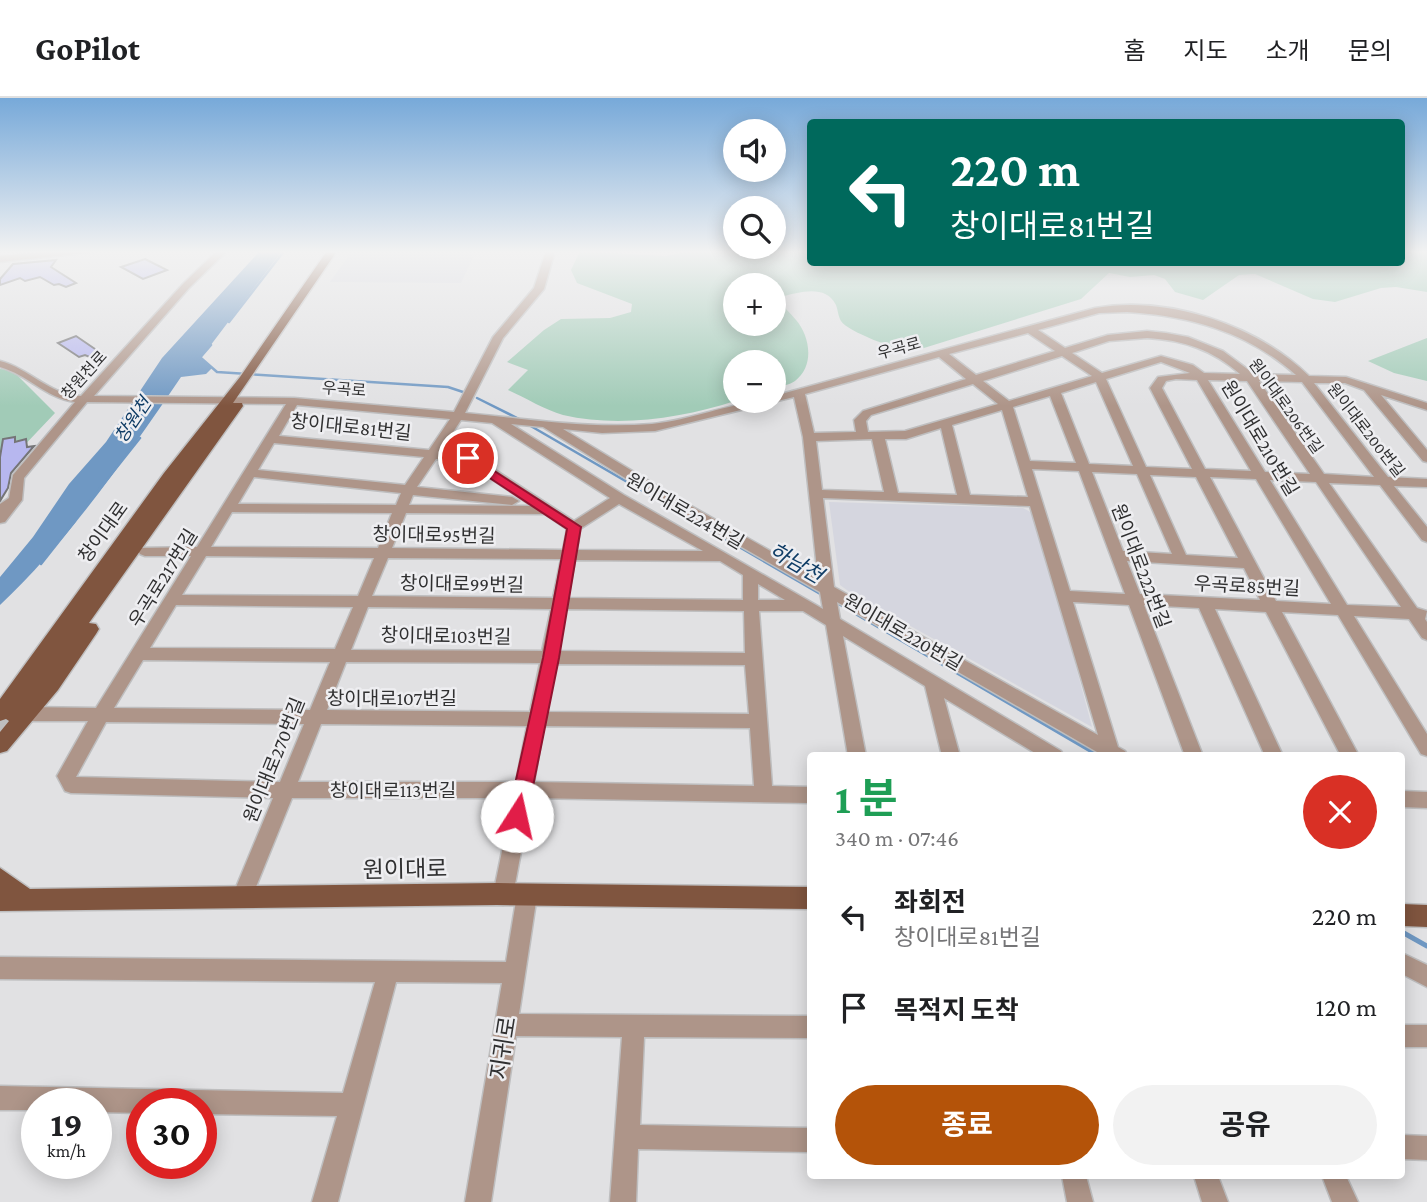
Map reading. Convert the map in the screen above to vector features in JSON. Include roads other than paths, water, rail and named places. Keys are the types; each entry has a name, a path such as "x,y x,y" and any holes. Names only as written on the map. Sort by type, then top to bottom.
{"main road":[{"name":"창이대로","path":"252,375 299,303"},
{"name":"창이대로","path":"11,722 192,447 235,399 303,303"},
{"name":"창이대로","path":"11,722 211,444 235,399"},
{"path":"0,745 11,722 52,685 145,551 206,457 211,444"},
{"path":"0,692 171,460 192,447"},
{"path":"0,878 26,900"},
{"name":"원이대로","path":"0,900 503,895 807,898"},
{"path":"0,908 26,900"}],"street":[{"name":"창원천로","path":"0,519 15,500 18,478 83,399 171,303"},
{"name":"원이대로270번길","path":"242,897 408,491 461,409 498,337 527,303"},
{"name":"우곡로","path":"786,396 1099,310 1145,309 1188,316 1256,340 1287,360 1304,377"},
{"path":"1030,329 1099,376 1181,559"},
{"name":"원이대로206번길","path":"863,436 860,420 867,413 1130,334 1160,334 1213,348 1234,361 1250,377 1318,477 1420,614 1427,634"},
{"path":"940,353 1006,404 1115,752"},
{"name":"원이대로210번길","path":"809,437 906,435 1161,359 1189,367 1200,376 1427,749"},
{"name":"우곡로","path":"0,364 26,372 58,397 235,399 461,409 495,417 539,421"},
{"path":"1348,752 1156,388 1162,379 1176,376 1304,377 1346,380 1427,407"},
{"name":"원이대로200번길","path":"1304,377 1427,537"},
{"path":"1368,387 1427,458"},
{"name":"원이대로222번길","path":"1054,390 1192,752"},
{"path":"799,392 809,437 833,620 856,752"},
{"name":"우곡로217번길","path":"66,776 100,716 294,401"},
{"path":"539,421 602,429 655,427 723,411"},
{"name":"원이대로224번길","path":"495,417 619,498 833,620 1048,752"},
{"name":"원이대로220번길","path":"539,421 671,501 1113,752"},
{"path":"946,424 965,500"},
{"path":"878,437 891,497"},
{"name":"창이대로81번길","path":"272,439 468,458 574,527"},
{"path":"1024,465 1427,483"},
{"path":"250,473 536,503"},
{"path":"817,494 1036,502"},
{"path":"503,895 522,790 551,658 574,527 619,498"},
{"path":"0,511 15,500"},
{"path":"229,508 549,510"},
{"name":"창이대로95번길","path":"145,551 723,556"},
{"path":"1116,556 1247,563"},
{"path":"1116,556 1247,563"},
{"path":"750,573 753,659 764,795"},
{"name":"우곡로85번길","path":"1064,596 1420,614"},
{"name":"창이대로99번길","path":"172,600 806,606"},
{"path":"1205,604 1272,752"},
{"name":"창이대로103번길","path":"138,654 753,659"},
{"path":"932,682 950,752"},
{"name":"창이대로107번길","path":"11,722 100,716 758,721"},
{"name":"창이대로113번길","path":"66,776 71,785 284,790 522,790 807,795"},
{"path":"1405,799 1427,800"},
{"name":"지귀로","path":"478,1202 527,895"},
{"path":"1405,965 1427,976"},
{"path":"1,971 515,973"},
{"path":"325,1202 387,973"},
{"path":"507,1025 807,1027"},
{"path":"623,1202 634,1025"},
{"path":"1405,1036 1427,1037"},
{"path":"0,1098 351,1105"},
{"path":"627,1138 807,1140"},
{"path":"1405,1147 1427,1148"},
{"path":"1075,1179 1080,1202"},
{"path":"1207,1179 1215,1202"},
{"path":"1335,1179 1345,1202"}],"water":[{"path":"213,303 243,303 201,358 212,368 206,374 181,377 74,525 0,605 0,577 33,537 69,484 106,442 162,358"}],"waterway":[{"name":"창원천","path":"229,322 244,303"},
{"name":"창원천","path":"198,360 211,345"},
{"path":"201,358 217,372 448,387 466,393"},
{"name":"하남천","path":"477,398 523,421"},
{"name":"하남천","path":"529,425 822,595"},
{"name":"창원천","path":"86,506 140,438"},
{"name":"창원천","path":"41,564 75,521"},
{"name":"하남천","path":"835,602 846,608"},
{"name":"하남천","path":"843,606 1092,752"},
{"name":"하남천","path":"1405,934 1427,946"}],"tunnel":[{"path":"0,732 13,715"}]}
